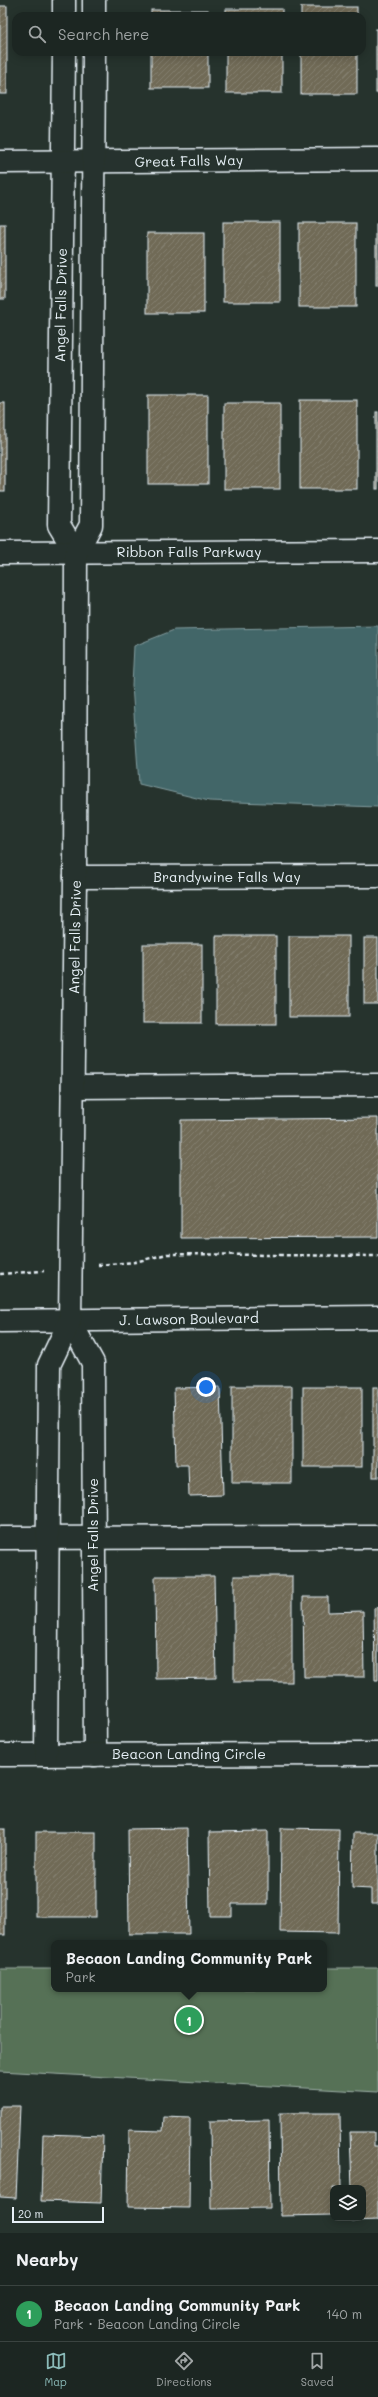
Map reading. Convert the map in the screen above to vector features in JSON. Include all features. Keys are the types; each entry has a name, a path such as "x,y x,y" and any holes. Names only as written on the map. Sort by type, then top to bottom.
{"street":[{"path":"64,0 64,12"},
{"path":"94,0 94,12"},
{"name":"Angel Falls Drive","path":"64,56 59,525 76,553"},
{"name":"Angel Falls Drive","path":"46,1755 49,1365 70,1321 75,877 76,553 91,525 94,56"},
{"name":"Great Falls Way","path":"0,162 378,159"},
{"name":"Ribbon Falls Parkway","path":"0,553 378,552"},
{"name":"Brandywine Falls Way","path":"75,877 378,876"},
{"path":"73,1087 378,1085"},
{"name":"J. Lawson Boulevard","path":"0,1321 378,1317"},
{"name":"Angel Falls Drive","path":"70,1321 93,1363 95,1755"},
{"path":"0,1538 378,1537"},
{"name":"Beacon Landing Circle","path":"0,1755 378,1754"}],"path":[{"path":"96,1267 100,1263 135,1262 167,1254 378,1256"},
{"path":"0,1274 20,1274 41,1270 48,1272"}],"green space":[{"path":"327,1968 378,1968 378,2092 0,2071 0,1969 51,1969 51,1992 327,1992"}],"water":[{"path":"378,626 378,807 209,801 139,784 132,685 134,646 174,630"}],"building":[{"path":"0,6 7,6 7,94 0,94"},
{"path":"301,7 357,7 357,12 301,12"},
{"path":"226,9 282,9 282,12 226,12"},
{"path":"151,10 208,10 208,12 151,12"},
{"path":"376,29 378,29 378,93 376,93"},
{"path":"151,56 208,56 208,88 151,88"},
{"path":"226,56 282,56 282,93 226,93"},
{"path":"301,56 357,56 357,94 301,94"},
{"path":"223,222 280,222 280,302 223,302"},
{"path":"299,223 356,223 356,307 299,307"},
{"path":"0,224 5,224 5,299 0,299"},
{"path":"376,224 378,224 378,286 376,286"},
{"path":"147,233 204,233 204,313 147,313"},
{"path":"148,395 208,395 208,484 148,484"},
{"path":"300,400 357,400 357,489 300,489"},
{"path":"0,403 5,403 5,491 0,491"},
{"path":"224,403 280,403 280,489 224,489"},
{"path":"376,412 378,412 378,489 376,489"},
{"path":"216,936 276,936 276,1024 216,1024"},
{"path":"289,936 349,936 349,1017 289,1017"},
{"path":"364,938 378,938 378,1004 364,1004"},
{"path":"143,944 202,944 202,1023 143,1023"},
{"path":"378,1118 378,1237 181,1238 181,1120"},
{"path":"232,1386 292,1386 292,1483 232,1483"},
{"path":"220,1387 223,1495 189,1496 188,1465 176,1465 174,1388"},
{"path":"303,1387 362,1387 362,1467 303,1467"},
{"path":"373,1387 378,1387 378,1477 373,1477"},
{"path":"155,1576 214,1576 216,1678 156,1679"},
{"path":"234,1576 292,1576 292,1682 234,1682"},
{"path":"303,1597 328,1597 328,1612 363,1611 364,1677 304,1677"},
{"path":"378,1607 378,1680 375,1680 374,1608"},
{"path":"187,1828 189,1934 129,1934 128,1829"},
{"path":"281,1828 339,1829 338,1933 280,1932"},
{"path":"0,1829 5,1829 5,1935 0,1935"},
{"path":"268,1831 268,1904 232,1904 232,1916 210,1916 209,1832"},
{"path":"36,1832 96,1832 96,1917 36,1917"},
{"path":"353,1833 378,1833 378,1904 371,1904 371,1889 352,1888"},
{"path":"0,2106 20,2106 16,2198 0,2197"},
{"path":"280,2113 340,2113 341,2185 330,2185 330,2215 281,2216"},
{"path":"164,2117 190,2118 189,2208 128,2207 129,2130 163,2131"},
{"path":"269,2120 270,2208 211,2209 210,2121"},
{"path":"350,2132 374,2132 374,2146 378,2146 378,2220 366,2220 366,2185 352,2185"},
{"path":"43,2134 103,2136 101,2203 41,2201"}],"place":[{"name":"Becaon Landing Community Park","path":"189,2020"}]}
